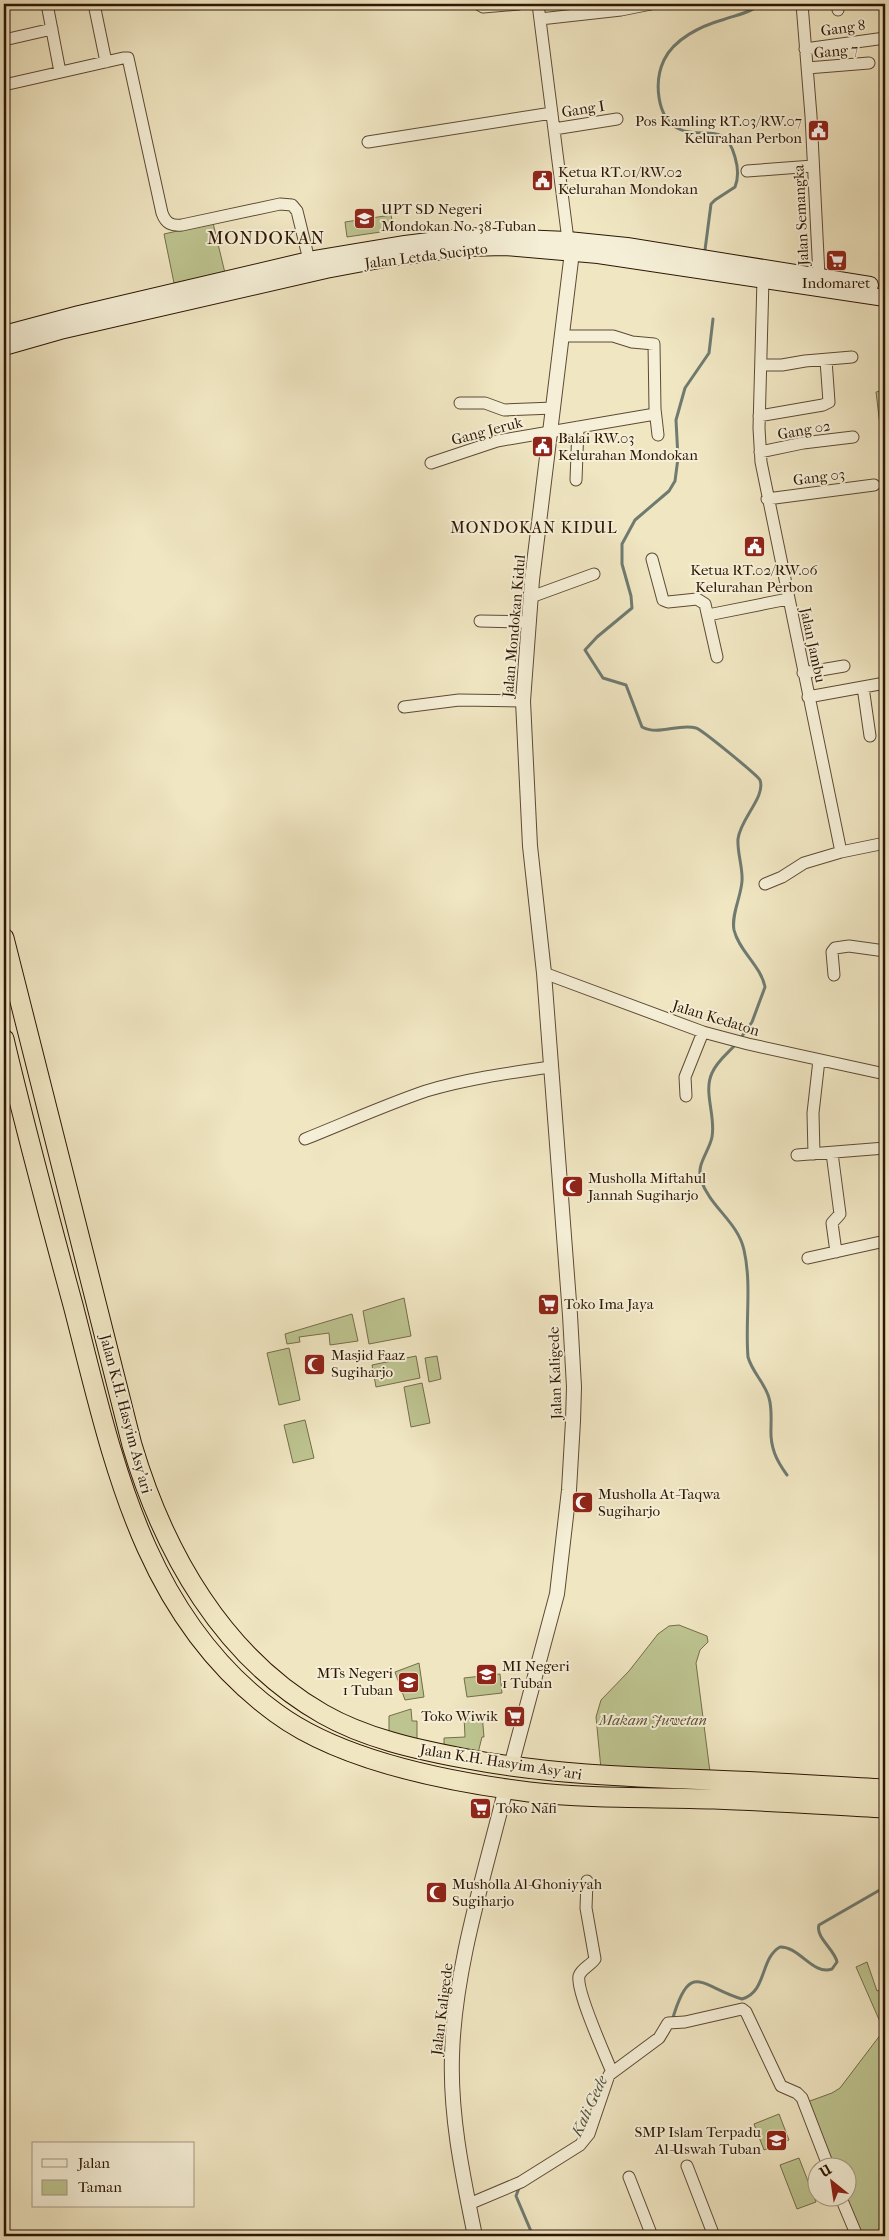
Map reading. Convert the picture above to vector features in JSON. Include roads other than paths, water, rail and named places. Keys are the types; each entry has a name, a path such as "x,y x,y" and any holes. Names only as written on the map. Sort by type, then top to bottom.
{"highway":[{"name":"Jalan K.H. Hasyim Asy'ari","path":"4,938 132,1445 155,1513 195,1588 214,1616 246,1654 297,1698 340,1722 415,1748 562,1773 885,1788"},
{"name":"Jalan K.H. Hasyim Asy'ari","path":"4,1039 113,1456 134,1520 167,1587 193,1629 211,1654 258,1699 277,1714 301,1728 367,1756 422,1772 506,1788 583,1796 741,1800 885,1808"},
{"path":"66,1183 61,1196 61,1205 89,1318 82,1321 75,1313"},
{"path":"104,1336 98,1326 92,1329 118,1436 118,1445 113,1456"},
{"path":"620,1777 629,1784 637,1786 749,1791 749,1798 741,1800"}],"main road":[{"name":"Jalan Letda Sucipto","path":"7,339 69,329 222,287 309,260 460,236 490,242 570,246 885,287"},
{"name":"Jalan Letda Sucipto","path":"222,287 375,260 465,248 490,242"},
{"name":"Jalan Letda Sucipto","path":"676,259 763,279 824,280 885,298"}],"street":[{"path":"48,4 60,72"},
{"path":"94,4 106,62"},
{"path":"478,4 483,7 519,4"},
{"path":"538,4 570,246"},
{"path":"540,18 621,10 651,4"},
{"name":"Jalan Semangka","path":"802,4 813,166 824,280"},
{"path":"4,40 52,29"},
{"name":"Gang 8","path":"805,49 885,38"},
{"path":"4,85 124,58 129,60 162,214 166,222 174,226 182,226 288,204 294,206 297,211 309,260"},
{"name":"Gang 7","path":"807,68 868,63"},
{"path":"368,142 552,113"},
{"name":"Gang I","path":"554,128 617,119"},
{"path":"747,171 813,166"},
{"name":"Jalan Mondokan Kidul","path":"544,973 530,846 523,701 528,622 554,408 570,246"},
{"name":"Jalan Jambu","path":"763,279 760,452 767,499 841,852"},
{"path":"562,336 613,336 632,342 654,344 655,414 658,435"},
{"path":"761,365 782,366 800,361 852,357"},
{"path":"760,416 827,404 830,399 826,360"},
{"path":"460,403 485,403 504,410 554,408"},
{"name":"Gang Jeruk","path":"431,463 497,441 655,414"},
{"path":"576,480 578,427"},
{"name":"Gang 02","path":"760,452 802,443 853,437"},
{"name":"Gang 03","path":"767,499 874,485"},
{"path":"652,559 664,600 668,602 700,600 704,604 717,657"},
{"path":"531,597 594,574"},
{"path":"708,615 788,599"},
{"path":"480,621 528,622"},
{"path":"803,673 844,666"},
{"path":"808,697 885,683"},
{"path":"862,687 870,736"},
{"path":"404,707 459,700 523,701"},
{"path":"765,884 779,879 804,863 841,852 885,843"},
{"path":"834,975 832,952 836,948 849,946 885,952"},
{"name":"Jalan Kedaton","path":"544,973 703,1032 748,1044 885,1074"},
{"name":"Jalan Kaligede","path":"512,1766 555,1604 571,1464 574,1387 544,973"},
{"path":"686,1096 685,1077 703,1032"},
{"path":"814,1154 813,1113 819,1060"},
{"path":"306,1140 381,1108 428,1091 486,1076 550,1067"},
{"path":"797,1155 885,1148"},
{"path":"832,1153 840,1214 832,1223 836,1252"},
{"path":"808,1258 885,1241"},
{"name":"Jalan Kaligede","path":"475,2236 460,2160 454,2112 453,2039 462,1968 506,1788"},
{"path":"587,1881 586,1908 595,1959 580,1973 580,1980 589,2015 612,2072"},
{"path":"469,2204 520,2182 580,2145 589,2134 604,2083 612,2072 660,2038 667,2024 742,2009 745,2011 781,2086 800,2096 825,2158"},
{"path":"687,2166 714,2236"},
{"path":"629,2177 652,2236"},
{"path":"845,2208 856,2236"}],"waterway":[{"path":"705,250 711,204 735,187 738,176 736,161 731,146 719,135 688,132 671,124 666,117 659,98 658,88 661,69 669,52 689,34 705,26 748,12 761,4"},
{"path":"713,319 709,353 685,388 676,420 678,458 675,481 669,491 635,520 622,544 622,564 631,596 632,608 597,637 585,650 603,678 626,685 642,727 655,730 683,727 696,728 749,769 760,780 759,794 743,824 738,839 742,881 733,924 740,945 759,972 765,987 752,1022 740,1039"},
{"path":"736,1044 717,1065 710,1080 709,1096 713,1129 712,1137 701,1163 700,1174 705,1190 736,1231 744,1250 748,1277 748,1357 769,1398 773,1447 777,1459 787,1475"},
{"name":"Kali Gede","path":"672,2021 678,2001 691,1983 707,1984 742,1999 750,1995 760,1982 769,1959 780,1947 793,1951 819,1968 825,1970 832,1969 837,1962 833,1953 822,1939 819,1925 885,1887"},
{"name":"Kali Gede","path":"663,2041 670,2029"},
{"name":"Kali Gede","path":"519,2188 516,2196 533,2236"}],"place":[{"name":"Pos Kamling RT.03/RW.07 Kelurahan Perbon","path":"818,130"},
{"name":"Ketua RT.01/RW.02 Kelurahan Mondokan","path":"542,181"},
{"name":"UPT SD Negeri Mondokan No. 38 Tuban","path":"365,218"},
{"name":"Indomaret","path":"836,260"},
{"name":"Balai RW.03 Kelurahan Mondokan","path":"542,447"},
{"name":"Ketua RT.02/RW.06 Kelurahan Perbon","path":"754,547"},
{"name":"Musholla Miftahul Jannah Sugiharjo","path":"572,1187"},
{"name":"Toko Ima Jaya","path":"548,1304"},
{"name":"Masjid Faaz Sugiharjo","path":"315,1364"},
{"name":"Musholla At-Taqwa Sugiharjo","path":"582,1503"},
{"name":"MI Negeri 1 Tuban","path":"486,1675"},
{"name":"MTs Negeri 1 Tuban","path":"409,1682"},
{"name":"Toko Wiwik","path":"514,1716"},
{"name":"Toko Nafi","path":"480,1808"},
{"name":"Musholla Al-Ghoniyyah Sugiharjo","path":"436,1893"},
{"name":"SMP Islam Terpadu Al-Uswah Tuban","path":"777,2141"}],"district":[{"name":"MONDOKAN","path":"266,238"},
{"name":"MONDOKAN KIDUL","path":"534,527"}],"park label":[{"name":"Makam Juwetan","path":"653,1720"}]}
